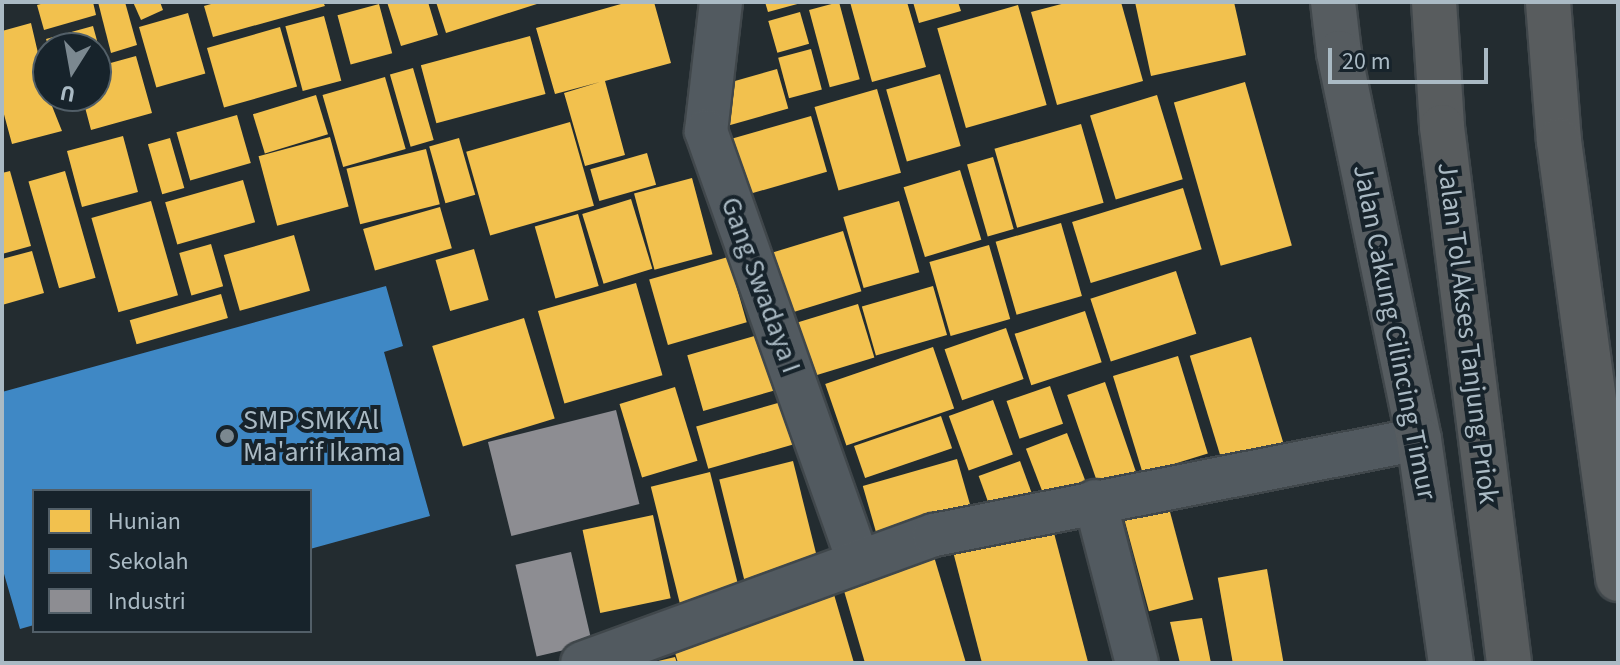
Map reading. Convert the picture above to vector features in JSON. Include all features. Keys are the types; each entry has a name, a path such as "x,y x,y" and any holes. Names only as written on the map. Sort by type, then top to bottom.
{"highway":[{"name":"Jalan Cakung Cilincing Timur","path":"1333,2 1339,53 1419,439 1451,663"},
{"name":"Jalan Tol Akses Tanjung Priok","path":"1434,2 1442,127 1509,663"},
{"path":"1548,2 1559,141 1618,579"}],"street":[{"name":"Gang Swadaya I","path":"721,2 706,131 859,562"},
{"path":"582,663 934,535 1419,439"},
{"path":"1095,501 1137,663"}],"building: Hunian":[{"path":"48,2 93,2 96,15 44,30 37,5"},
{"path":"98,2 125,2 137,45 112,53 112,32 106,32"},
{"path":"133,2 160,2 163,10 141,20"},
{"path":"218,2 323,2 325,6 213,37 204,6"},
{"path":"387,2 428,2 438,35 401,46"},
{"path":"436,2 539,2 540,3 446,33"},
{"path":"628,2 654,2 671,63 605,81 625,155 585,166 564,93 600,82 555,94 536,28"},
{"path":"765,2 801,2 801,3 768,12"},
{"path":"839,2 860,79 830,87 809,10"},
{"path":"850,2 907,2 926,67 872,82"},
{"path":"913,2 958,2 961,11 919,23"},
{"path":"1069,2 1121,2 1143,81 1057,105 1031,12"},
{"path":"1135,2 1234,2 1246,55 1151,76"},
{"path":"379,4 392,53 351,64 337,15"},
{"path":"1018,5 1047,105 966,128 937,28"},
{"path":"800,12 809,44 777,53 768,21"},
{"path":"188,13 205,74 156,88 139,27"},
{"path":"324,16 341,81 303,91 285,26"},
{"path":"31,23 32,112 54,112 62,131 12,144 2,107 2,31"},
{"path":"93,26 95,32 71,32"},
{"path":"280,27 297,87 224,108 207,48"},
{"path":"530,36 546,94 436,123 421,65"},
{"path":"811,49 822,90 789,98 778,58"},
{"path":"136,56 152,113 91,130 86,112 112,112 112,63"},
{"path":"413,68 434,140 411,147 390,75"},
{"path":"777,69 788,108 728,126 716,86"},
{"path":"940,74 961,146 907,162 886,89"},
{"path":"385,77 406,149 343,167 323,95"},
{"path":"1245,82 1292,245 1221,266 1174,102"},
{"path":"877,89 901,173 838,191 815,107"},
{"path":"316,95 328,134 265,154 253,114"},
{"path":"1157,95 1183,179 1116,200 1090,115"},
{"path":"237,115 251,163 190,180 176,132"},
{"path":"811,116 827,172 742,196 726,140"},
{"path":"570,122 594,206 490,235 466,152"},
{"path":"1081,124 1104,203 1017,228 994,149"},
{"path":"123,136 138,192 82,207 67,151"},
{"path":"330,137 349,207 277,226 259,156"},
{"path":"170,138 184,188 162,194 148,144"},
{"path":"459,138 475,195 445,203 429,147"},
{"path":"426,149 440,204 360,224 346,169"},
{"path":"647,153 656,185 599,201 590,169"},
{"path":"993,157 1014,229 988,237 967,164"},
{"path":"960,170 981,240 925,257 904,187"},
{"path":"10,171 31,246 2,254 2,173"},
{"path":"65,171 96,278 59,288 28,181"},
{"path":"692,178 712,254 654,270 634,194"},
{"path":"243,180 255,222 177,245 165,202"},
{"path":"1183,188 1202,249 1091,283 1072,222"},
{"path":"631,199 652,269 604,284 582,214"},
{"path":"151,201 178,295 118,312 91,218"},
{"path":"899,201 919,272 864,288 843,217"},
{"path":"440,207 452,248 375,270 363,229"},
{"path":"578,214 599,286 555,298 535,226"},
{"path":"1061,223 1082,296 1017,315 996,242"},
{"path":"843,231 861,291 778,317 760,256"},
{"path":"294,235 310,291 240,311 224,255"},
{"path":"211,244 223,286 191,295 179,253"},
{"path":"989,245 1010,319 951,336 929,262"},
{"path":"474,249 489,300 450,311 436,260"},
{"path":"32,251 44,293 2,305 2,259"},
{"path":"728,257 747,322 668,345 649,280"},
{"path":"1176,271 1196,334 1111,362 1090,299"},
{"path":"636,283 662,375 564,403 538,311"},
{"path":"933,286 947,335 876,355 862,306"},
{"path":"221,294 228,318 137,344 130,320"},
{"path":"858,304 874,358 811,377 795,323"},
{"path":"1085,311 1102,362 1031,385 1015,334"},
{"path":"524,318 555,418 463,446 432,346"},
{"path":"1006,328 1024,379 962,400 945,349"},
{"path":"768,332 784,388 703,411 687,355"},
{"path":"1251,337 1285,448 1224,467 1190,356"},
{"path":"933,347 954,408 846,446 825,384"},
{"path":"1178,356 1208,454 1143,473 1113,376"},
{"path":"1105,382 1138,477 1100,490 1067,395"},
{"path":"1050,386 1063,424 1020,439 1007,401"},
{"path":"675,387 698,461 642,478 620,404"},
{"path":"799,397 811,439 708,469 696,426"},
{"path":"993,400 1013,455 969,471 949,416"},
{"path":"941,416 952,448 865,478 854,446"},
{"path":"1067,433 1087,486 1046,502 1026,449"},
{"path":"957,459 974,517 879,544 863,486"},
{"path":"793,461 819,564 745,582 719,479"},
{"path":"1020,461 1035,502 994,517 979,476"},
{"path":"710,472 741,598 682,613 651,487"},
{"path":"1166,497 1193,599 1149,611 1122,509"},
{"path":"1049,514 1088,662 982,663 950,540"},
{"path":"653,515 671,598 600,613 583,530"},
{"path":"932,550 966,663 865,663 840,577"},
{"path":"1267,569 1284,663 1233,663 1218,578"},
{"path":"833,591 854,663 678,663 671,639"},
{"path":"1202,618 1211,663 1180,663 1170,622"},
{"path":"675,657 677,663 654,663 654,662"}],"building: Sekolah":[{"name":"SMP SMK Al Ma'arif Ikama","path":"386,286 403,346 384,352 430,516 312,548 312,489 32,489 32,626 20,629 2,567 2,392"}],"building: Industri":[{"path":"616,410 639,504 511,536 488,442"},
{"path":"571,552 592,644 537,656 515,565"}],"place":[{"name":"SMP SMK Al Ma'arif Ikama","path":"227,436"}]}
